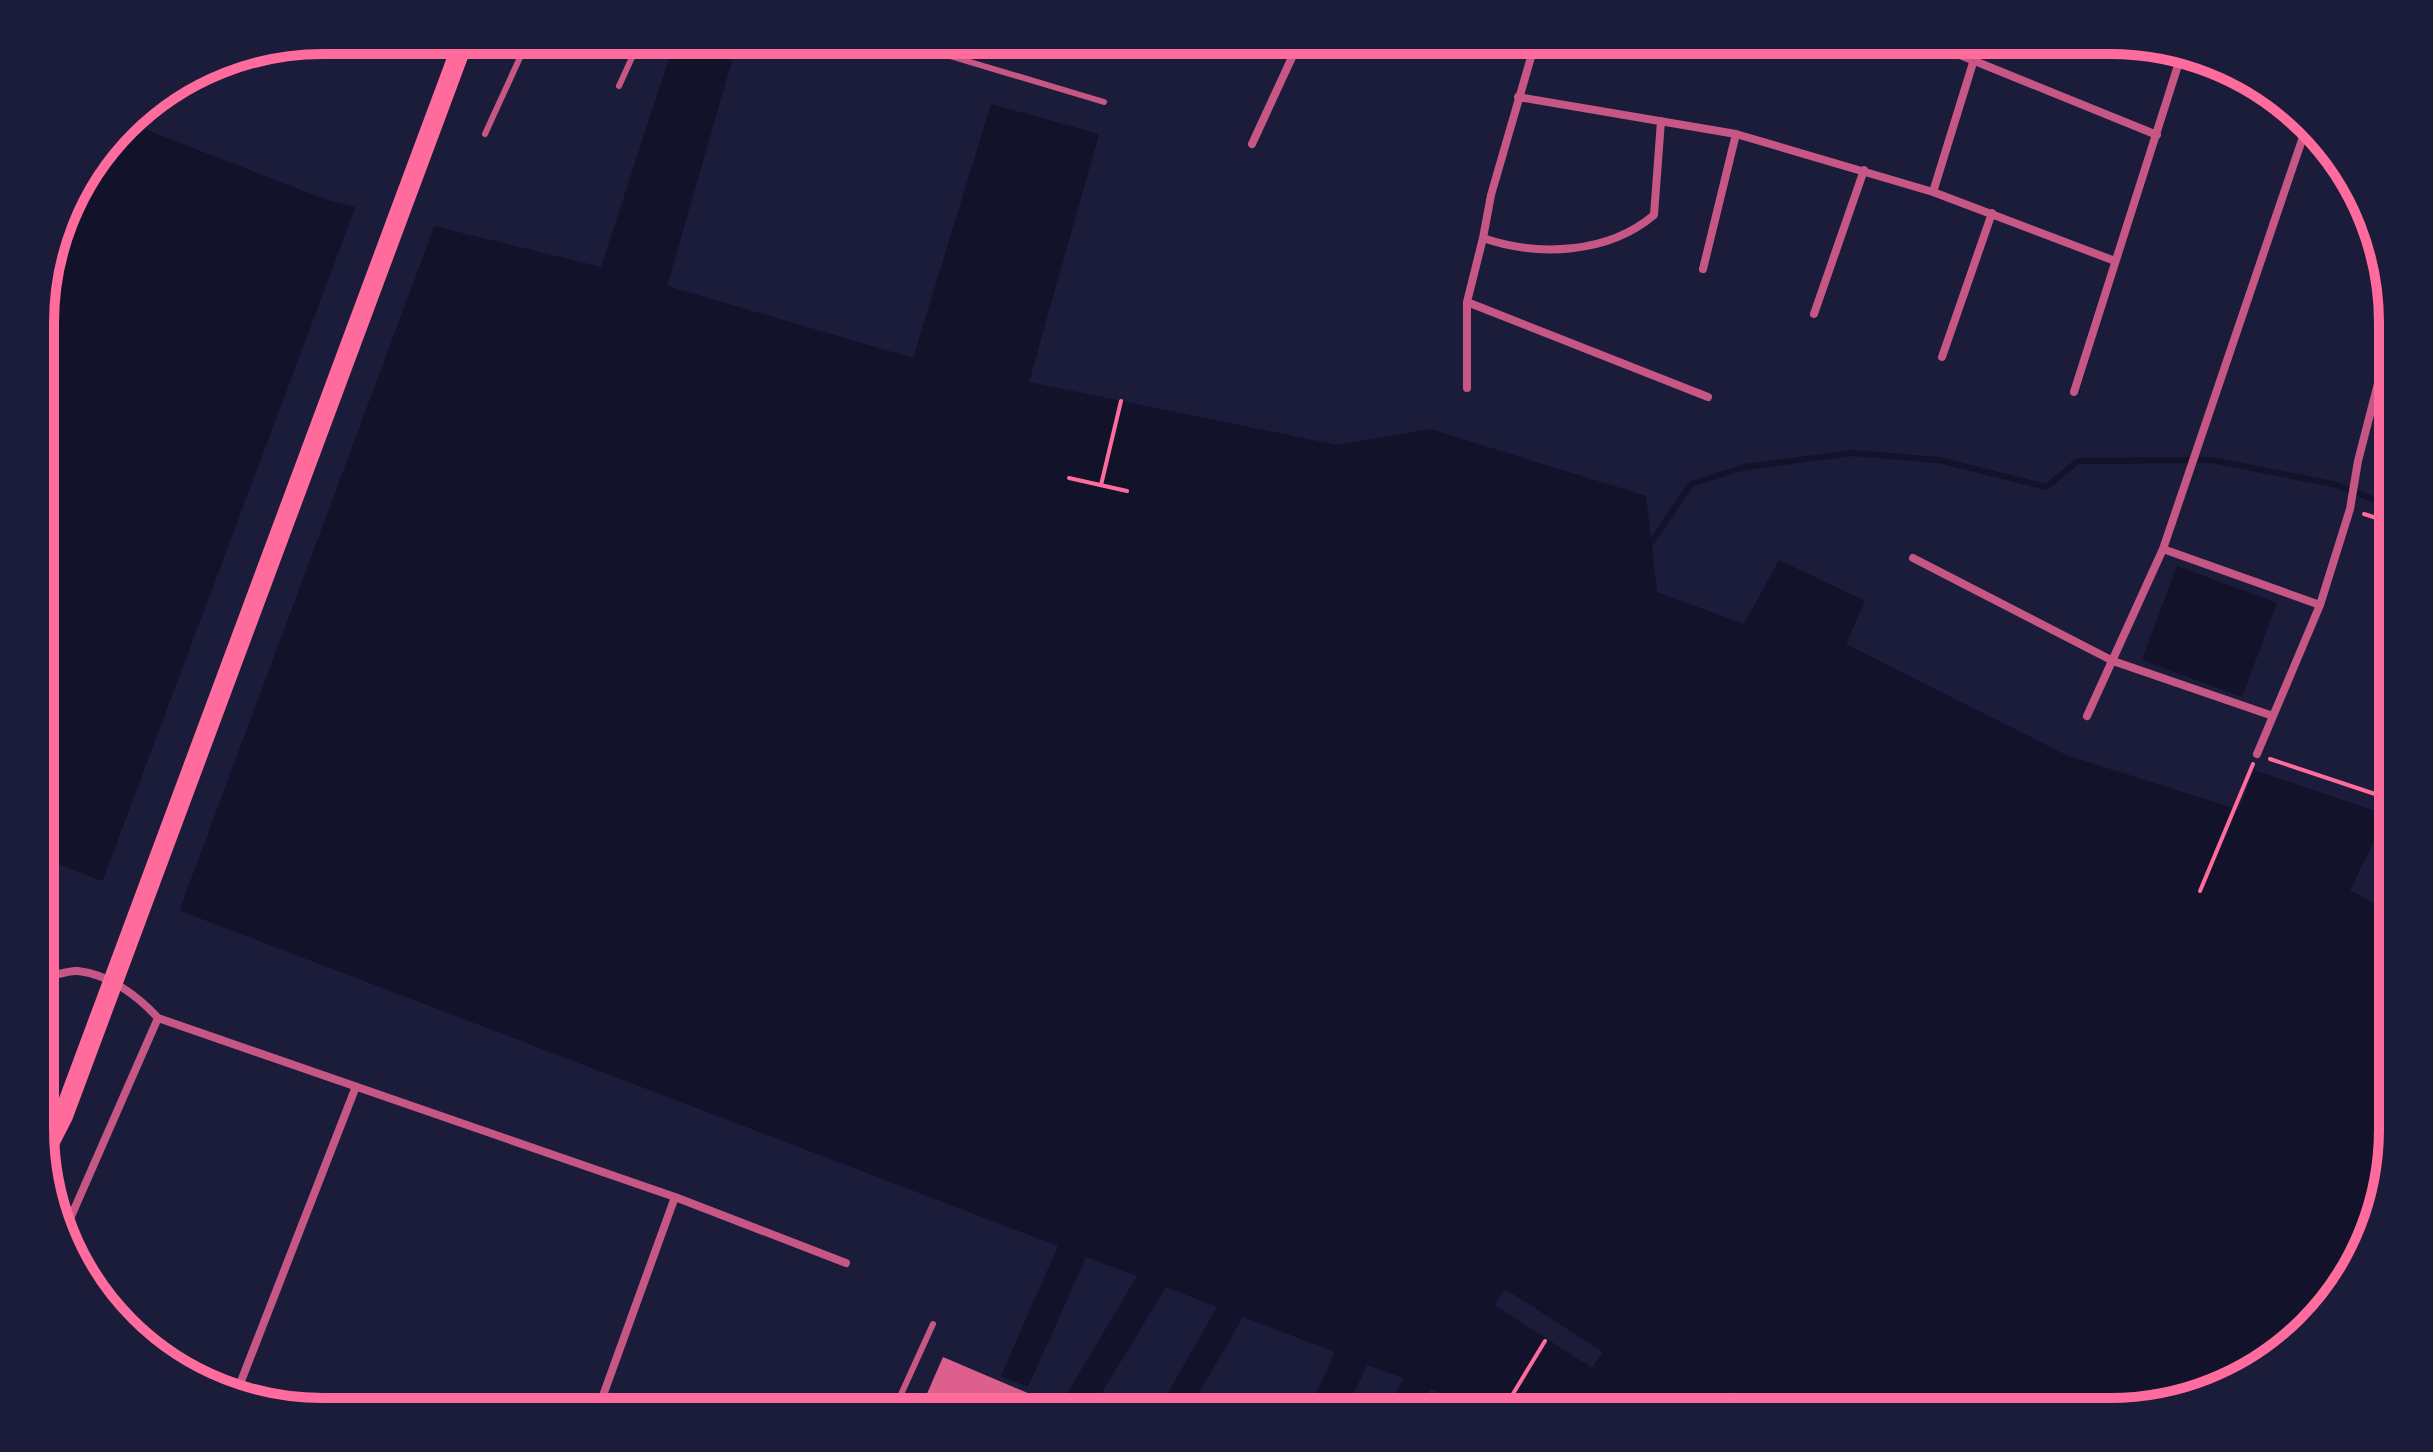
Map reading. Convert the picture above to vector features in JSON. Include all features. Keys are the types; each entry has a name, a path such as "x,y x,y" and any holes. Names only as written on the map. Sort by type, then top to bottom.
{"main road":[{"path":"54,1131 68,1102 459,54"}],"street":[{"path":"1252,144 1294,54"},
{"path":"1467,388 1467,302 1532,54"},
{"path":"1963,54 2157,135"},
{"path":"1933,192 1976,54"},
{"path":"2074,392 2179,63"},
{"path":"1518,97 1736,134 1933,192 2115,261"},
{"path":"1483,238 1505,245 1544,250 1591,244 1632,233 1654,215 1661,121"},
{"path":"1703,269 1736,134"},
{"path":"2087,716 2163,549 2303,137"},
{"path":"1814,314 1864,170"},
{"path":"1942,357 1992,213"},
{"path":"1467,302 1708,397"},
{"path":"2257,754 2320,605 2350,509 2358,461 2378,383"},
{"path":"2163,549 2320,605"},
{"path":"1913,558 2113,661 2273,716"},
{"path":"54,975 77,970 139,998 158,1018 355,1089 675,1197 846,1263"},
{"path":"70,1219 158,1018"},
{"path":"240,1385 355,1089"},
{"path":"602,1398 675,1197"}],"lane":[{"path":"485,134 522,54"},
{"path":"619,86 634,54"},
{"path":"943,54 1104,102"},
{"path":"900,1398 933,1324"}],"path":[{"path":"1101,485 1121,401"},
{"path":"1069,478 1127,491"},
{"path":"2350,509 2378,518"},
{"path":"2200,891 2257,754 2378,795"},
{"path":"1511,1397 1545,1341"}],"shaded area":[{"path":"670,54 734,54 667,286 913,358 991,104 1099,134 1029,382 1337,445 1430,429 1646,496 1657,592 1744,624 1779,560 1865,601 1846,644 2066,755 2239,810 2254,770 2378,812 2378,833 2350,890 2378,905 2377,1164 2359,1232 2343,1264 2300,1319 2245,1362 2197,1384 2163,1393 2128,1397 1452,1397 1430,1389 1426,1397 1394,1397 1403,1378 1367,1365 1352,1397 1315,1397 1335,1352 1243,1317 1196,1398 1165,1398 1217,1307 1166,1287 1099,1398 1065,1398 1137,1276 1086,1257 1028,1387 1001,1376 1058,1246 54,863 56,288 74,220 99,173 121,146 170,102 144,129 327,200 601,267"},
{"path":"2177,566 2277,603 2242,697 2142,660"}],"pier":[{"path":"357,203 436,222 178,914 101,885"},
{"path":"1505,1289 1603,1352 1592,1368 1494,1305"},
{"path":"1728,1391 1739,1397 1725,1397"}],"building":[{"path":"943,1357 1038,1398 925,1398"}],"waterway":[{"path":"1648,547 1691,484 1745,467 1852,453 1939,460 2046,487 2078,461 2212,460 2333,484 2378,501"}]}
